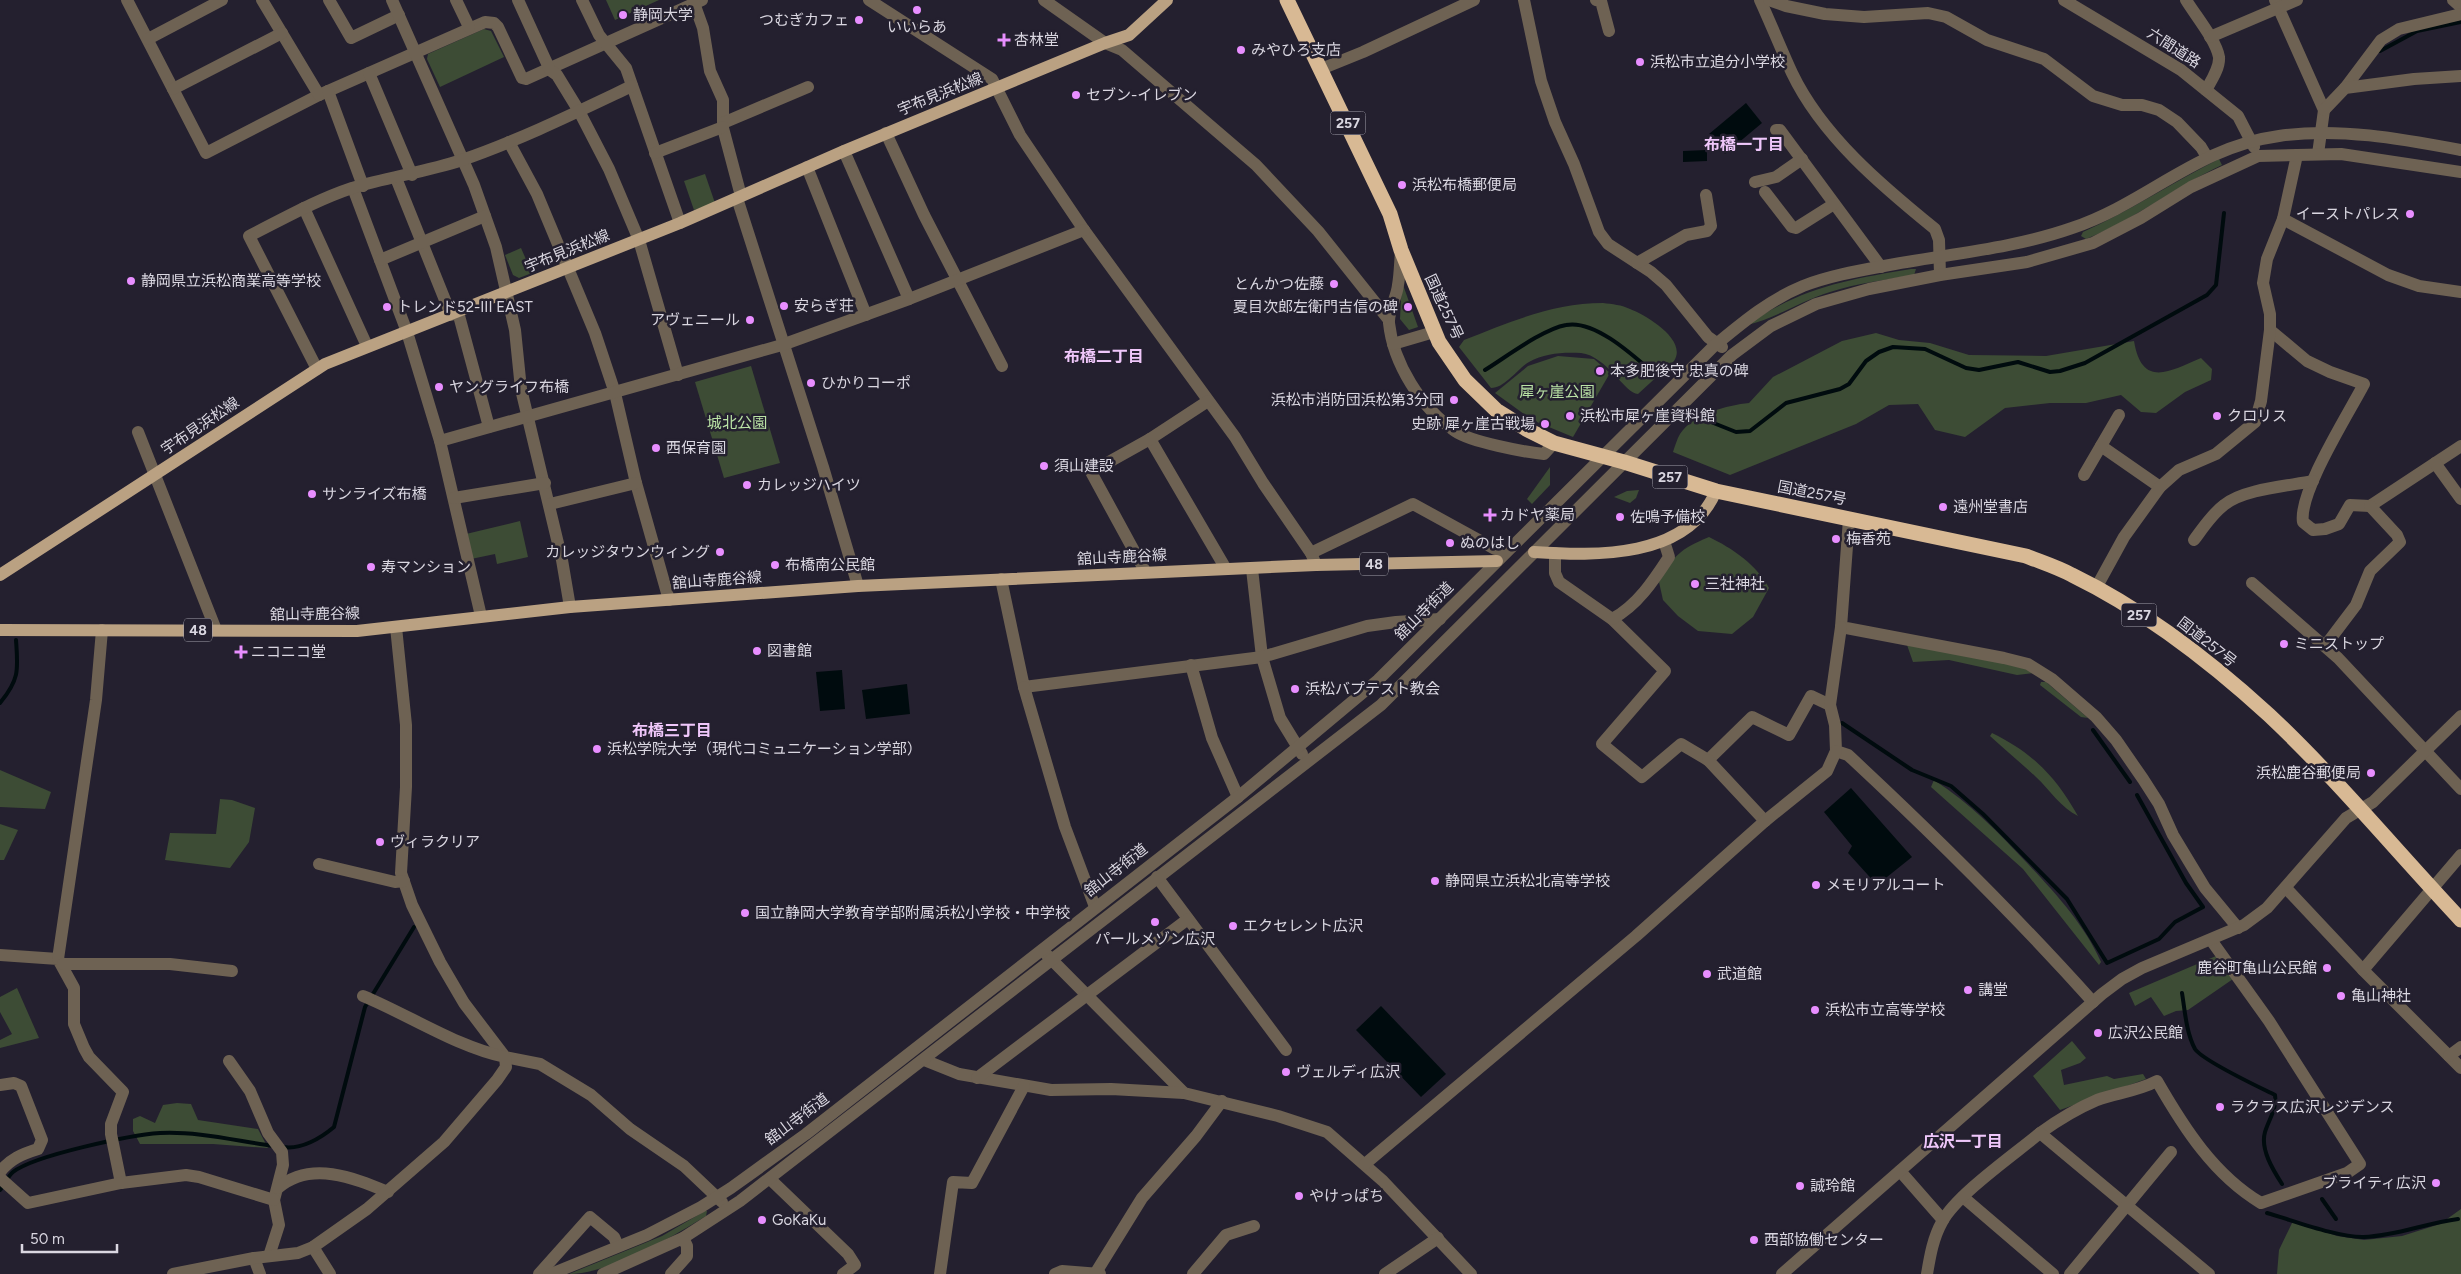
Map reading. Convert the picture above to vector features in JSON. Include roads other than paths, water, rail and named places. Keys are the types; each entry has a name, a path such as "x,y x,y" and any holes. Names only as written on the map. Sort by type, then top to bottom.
{"highway":[{"name":"国道257号","path":"1286,0 1321,68 1390,214 1401,250 1434,332 1465,380 1496,410 1554,443 1602,458 1624,462 1716,491 2026,556 2071,574 2163,629 2214,668 2270,716 2461,920"}],"main road":[{"name":"宇布見浜松線","path":"0,575 317,369 366,346 407,332 680,224 886,133 1105,43 1129,36 1167,0"},
{"path":"1534,552 1596,553 1638,548 1664,541 1687,528 1710,505 1716,491"},
{"name":"舘山寺鹿谷線","path":"0,630 349,631 570,606 858,586 1144,571 1252,569 1314,559 1496,555"}],"street":[{"path":"127,0 206,153 324,93 469,27 485,22 494,23 498,27 522,78 526,79 550,70 698,2 710,71 723,100 723,125 739,197 782,344 823,467 858,586"},
{"path":"148,39 222,0"},
{"path":"262,0 282,33 324,93 358,187 380,260 407,332 440,441 481,616"},
{"path":"329,0 351,38 399,15"},
{"path":"392,0 485,216 508,292 515,330 519,377 550,504 570,606"},
{"path":"456,0 469,27"},
{"path":"518,0 550,70 557,75 579,111 609,169 639,240 678,375"},
{"path":"582,0 599,35 608,43 626,68 680,224"},
{"path":"868,0 992,79 1020,135 1084,230 1235,437 1314,559 1412,504 1496,555"},
{"path":"1044,0 1105,43 1122,50 1256,165 1318,231 1389,320"},
{"path":"1321,68 1363,52 1474,0"},
{"path":"1524,0 1541,81 1555,122 1574,164 1599,232 1608,244 1651,272 1671,289 1708,337 1732,355"},
{"path":"1596,0 1601,1 1609,31"},
{"path":"1760,0 1793,74 1820,116 1877,182 1935,229 1939,240 1940,275"},
{"path":"1769,0 1786,6 1825,14 1864,17 1928,13 1946,17 1987,40 2044,59 2093,96 2122,105 2142,105 2159,110 2178,122 2201,147 2207,157"},
{"name":"六間道路","path":"2064,0 2181,70 2206,90 2238,116 2258,156"},
{"path":"2186,0 2210,37 2219,58 2218,67 2206,90"},
{"path":"2210,37 2277,4 2297,0"},
{"path":"2453,0 2461,7"},
{"path":"2277,4 2324,110 2318,154"},
{"path":"2324,110 2345,88 2381,40 2399,29 2461,14"},
{"path":"173,89 282,33"},
{"path":"369,73 412,175"},
{"path":"2345,88 2414,79 2461,76"},
{"path":"317,369 249,236 304,208 358,187 412,175 462,160 509,142 632,86"},
{"path":"655,153 808,87"},
{"path":"1776,130 1780,130 1881,267"},
{"path":"2251,140 2321,132 2461,150"},
{"path":"886,133 957,279 1002,366"},
{"name":"舘山寺街道","path":"551,1274 647,1235 718,1196 806,1134 1238,797 1378,680 1440,619 1496,555 1602,458 1716,344 1771,302 1803,286 1839,275 2026,241 2072,228 2114,212 2164,180 2207,157 2251,140"},
{"path":"509,142 536,194 569,268 615,393 636,483 669,600"},
{"path":"844,151 909,299"},
{"path":"2258,156 2340,154 2461,172"},
{"path":"2096,588 2124,537 2160,488 2180,470 2216,454 2255,422 2261,401 2270,330 2270,314 2264,283 2267,259 2283,218 2297,155"},
{"name":"舘山寺街道","path":"603,1274 683,1238 728,1210 1381,705 1732,355 1771,326 1816,304 1869,289 1940,275 2027,262 2093,243 2142,218 2191,187 2258,156"},
{"path":"1755,182 1776,177 1802,159"},
{"path":"808,167 866,315"},
{"path":"396,178 455,313 489,427"},
{"path":"1765,192 1792,226 1796,228 1834,204"},
{"path":"1637,263 1686,235 1707,231 1711,226 1706,195"},
{"path":"304,208 366,346"},
{"path":"380,260 485,216"},
{"path":"2283,218 2388,275 2419,286 2461,292"},
{"path":"440,441 615,393 782,344 909,299 1084,230"},
{"path":"1401,250 1398,286 1389,320 1393,344 1414,387 1434,414 1456,432 1529,452 1544,454 1554,443"},
{"path":"2270,330 2308,361 2330,372 2364,384 2313,481 2302,514 2303,522 2313,530 2325,529 2340,524 2350,505 2370,506 2461,446"},
{"path":"1393,344 1434,332"},
{"path":"1144,571 1091,472 1150,439 1208,401"},
{"path":"2084,475 2119,415"},
{"path":"138,432 216,630"},
{"path":"1150,439 1226,569"},
{"path":"2101,446 2160,488"},
{"path":"2435,463 2461,499"},
{"path":"2194,540 2224,504 2238,496 2313,481"},
{"path":"454,498 545,483"},
{"path":"550,504 636,483"},
{"path":"2325,646 2356,605 2370,571 2400,542 2397,535 2370,506"},
{"path":"1364,1164 1636,936 1827,771 1836,751 1836,725 1830,705 1841,627 1849,519"},
{"path":"1612,619 1626,611 1655,579 1669,557 1664,541"},
{"path":"1555,553 1555,573 1559,582 1612,619 1665,672 1602,744 1642,777 1681,744 1708,760 1766,822"},
{"path":"1252,569 1262,656 1280,718 1307,763"},
{"path":"1001,579 1024,687 1065,827 1095,907"},
{"path":"2252,584 2325,646 2461,789"},
{"path":"1024,687 1262,656 1367,626 1440,619"},
{"path":"173,1274 254,1258 298,1254 313,1247 388,1192 432,1154 458,1127 506,1067 505,1057 464,1003 440,962 412,905 401,873 406,787 406,725 396,627"},
{"path":"1841,627 1963,649 2020,662 2028,664 2052,679 2096,717 2116,740 2159,804 2173,835 2202,882 2238,928"},
{"path":"102,630 96,700 60,962 74,988 74,1024 78,1036 90,1057 123,1092 111,1124 112,1140 121,1183"},
{"path":"1191,665 1212,738 1238,797"},
{"path":"1708,760 1752,717 1789,735 1812,696 1830,705"},
{"path":"1782,1274 2122,979 2238,928 2256,917 2286,888 2346,818 2373,802 2461,716"},
{"path":"1836,751 1848,755 1952,853 2098,998"},
{"path":"2362,970 2461,855"},
{"path":"319,864 395,882 404,881"},
{"path":"1158,877 1286,1050"},
{"path":"2286,888 2362,970 2415,1019 2461,1068"},
{"path":"977,1078 1188,919"},
{"path":"1927,1274 1932,1248 1943,1220 1963,1197 2062,1117 2098,1100 2157,1082 2177,1115 2210,1160 2244,1192 2261,1203 2346,1173 2360,1164 2269,1021 2211,940"},
{"path":"1042,948 1184,1093"},
{"path":"0,955 60,962 170,964 232,971"},
{"path":"366,998 491,1054 540,1064 590,1095 630,1129 684,1166 718,1196 728,1210"},
{"path":"2449,1056 2461,1047"},
{"path":"924,1060 959,1074 1051,1090 1111,1089 1184,1093 1327,1132 1364,1164 1471,1274"},
{"path":"229,1061 250,1091 273,1140 282,1152 283,1165 276,1194 279,1225 269,1256"},
{"path":"0,1085 14,1082 21,1086 42,1140 38,1149 18,1156 6,1164 2,1179 28,1203 121,1183 186,1175 199,1176 276,1194"},
{"path":"940,1274 953,1182 972,1183 1024,1086"},
{"path":"1055,1274 1062,1271 1097,1274 1142,1198 1196,1136 1222,1102"},
{"path":"2040,1133 2209,1274"},
{"path":"2070,1274 2170,1152"},
{"path":"1900,1171 1943,1220"},
{"path":"276,1194 288,1180 325,1174 346,1175 388,1192"},
{"path":"770,1179 848,1254 855,1265 843,1274"},
{"path":"1963,1197 2053,1274"},
{"path":"539,1274 590,1217 594,1218 614,1237 618,1246"},
{"path":"1193,1274 1226,1235 1254,1226"},
{"path":"671,1274 687,1256 687,1246 683,1238"},
{"path":"1385,1274 1438,1238"},
{"path":"313,1247 330,1274"},
{"path":"254,1258 260,1274"}],"waterway":[{"path":"2380,51 2417,31 2461,22"},
{"path":"1711,422 1736,432 1750,431 1786,403 1840,389 1849,384 1866,361 1879,352 1893,347 1925,349 1966,368 1979,370 2018,362 2050,372 2060,371 2085,363 2207,295 2216,285 2224,213"},
{"path":"1485,370 1547,332 1566,325 1578,325 1603,334 1628,351 1658,377"},
{"path":"0,703 7,695 16,673 16,640"},
{"path":"1842,723 1912,770 1951,786 1983,814 2067,899 2107,963 2159,939 2175,922 2203,907 2186,883 2137,795"},
{"path":"2093,730 2130,782"},
{"path":"283,1147 304,1145 334,1127 365,1007 414,927"},
{"path":"2182,993 2188,1029 2195,1049 2220,1067 2275,1095 2274,1109 2265,1132 2264,1145 2268,1159 2282,1184"},
{"path":"0,1190 13,1172 41,1159 84,1147 146,1135 188,1133 274,1146"},
{"path":"2322,1199 2336,1219"},
{"path":"2267,1213 2329,1232 2354,1237 2388,1234 2458,1219"}],"place":[{"name":"いいらあ","path":"917,10"},
{"name":"静岡大学","path":"623,15"},
{"name":"つむぎカフェ","path":"859,20"},
{"name":"杏林堂","path":"1004,40"},
{"name":"みやひろ支店","path":"1241,50"},
{"name":"浜松市立追分小学校","path":"1640,62"},
{"name":"セブン-イレブン","path":"1076,95"},
{"name":"浜松布橋郵便局","path":"1402,185"},
{"name":"イーストパレス","path":"2410,214"},
{"name":"静岡県立浜松商業高等学校","path":"131,281"},
{"name":"とんかつ佐藤","path":"1334,284"},
{"name":"安らぎ荘","path":"784,306"},
{"name":"トレンド52-III EAST","path":"387,307"},
{"name":"夏目次郎左衛門吉信の碑","path":"1408,307"},
{"name":"アヴェニール","path":"750,320"},
{"name":"本多肥後守 忠真の碑","path":"1600,371"},
{"name":"ひかりコーポ","path":"811,383"},
{"name":"ヤングライフ布橋","path":"439,387"},
{"name":"浜松市消防団浜松第3分団","path":"1454,400"},
{"name":"浜松市犀ヶ崖資料館","path":"1570,416"},
{"name":"クロリス","path":"2217,416"},
{"name":"史跡 犀ヶ崖古戦場","path":"1545,424"},
{"name":"西保育園","path":"656,448"},
{"name":"須山建設","path":"1044,466"},
{"name":"カレッジハイツ","path":"747,485"},
{"name":"サンライズ布橋","path":"312,494"},
{"name":"遠州堂書店","path":"1943,507"},
{"name":"カドヤ薬局","path":"1490,515"},
{"name":"佐鳴予備校","path":"1620,517"},
{"name":"梅香苑","path":"1836,539"},
{"name":"ぬのはし","path":"1450,543"},
{"name":"カレッジタウンウィング","path":"720,552"},
{"name":"布橋南公民館","path":"775,565"},
{"name":"寿マンション","path":"371,567"},
{"name":"三社神社","path":"1695,584"},
{"name":"ミニストップ","path":"2284,644"},
{"name":"図書館","path":"757,651"},
{"name":"ニコニコ堂","path":"241,652"},
{"name":"浜松バプテスト教会","path":"1295,689"},
{"name":"浜松学院大学（現代コミュニケーション学部）","path":"597,749"},
{"name":"浜松鹿谷郵便局","path":"2371,773"},
{"name":"ヴィラクリア","path":"380,842"},
{"name":"静岡県立浜松北高等学校","path":"1435,881"},
{"name":"メモリアルコート","path":"1816,885"},
{"name":"国立静岡大学教育学部附属浜松小学校・中学校","path":"745,913"},
{"name":"パールメゾン広沢","path":"1155,922"},
{"name":"エクセレント広沢","path":"1233,926"},
{"name":"鹿谷町亀山公民館","path":"2327,968"},
{"name":"武道館","path":"1707,974"},
{"name":"講堂","path":"1968,990"},
{"name":"亀山神社","path":"2341,996"},
{"name":"浜松市立高等学校","path":"1815,1010"},
{"name":"広沢公民館","path":"2098,1033"},
{"name":"ヴェルディ広沢","path":"1286,1072"},
{"name":"ラクラス広沢レジデンス","path":"2220,1107"},
{"name":"ブライティ広沢","path":"2436,1183"},
{"name":"誠玲館","path":"1800,1186"},
{"name":"やけっぱち","path":"1299,1196"},
{"name":"GoKaKu","path":"762,1220"},
{"name":"西部協働センター","path":"1754,1240"}],"district":[{"name":"布橋一丁目","path":"1744,144"},
{"name":"布橋二丁目","path":"1104,356"},
{"name":"布橋三丁目","path":"672,730"},
{"name":"広沢一丁目","path":"1963,1141"}],"park label":[{"name":"犀ヶ崖公園","path":"1557,392"},
{"name":"城北公園","path":"737,423"}]}
